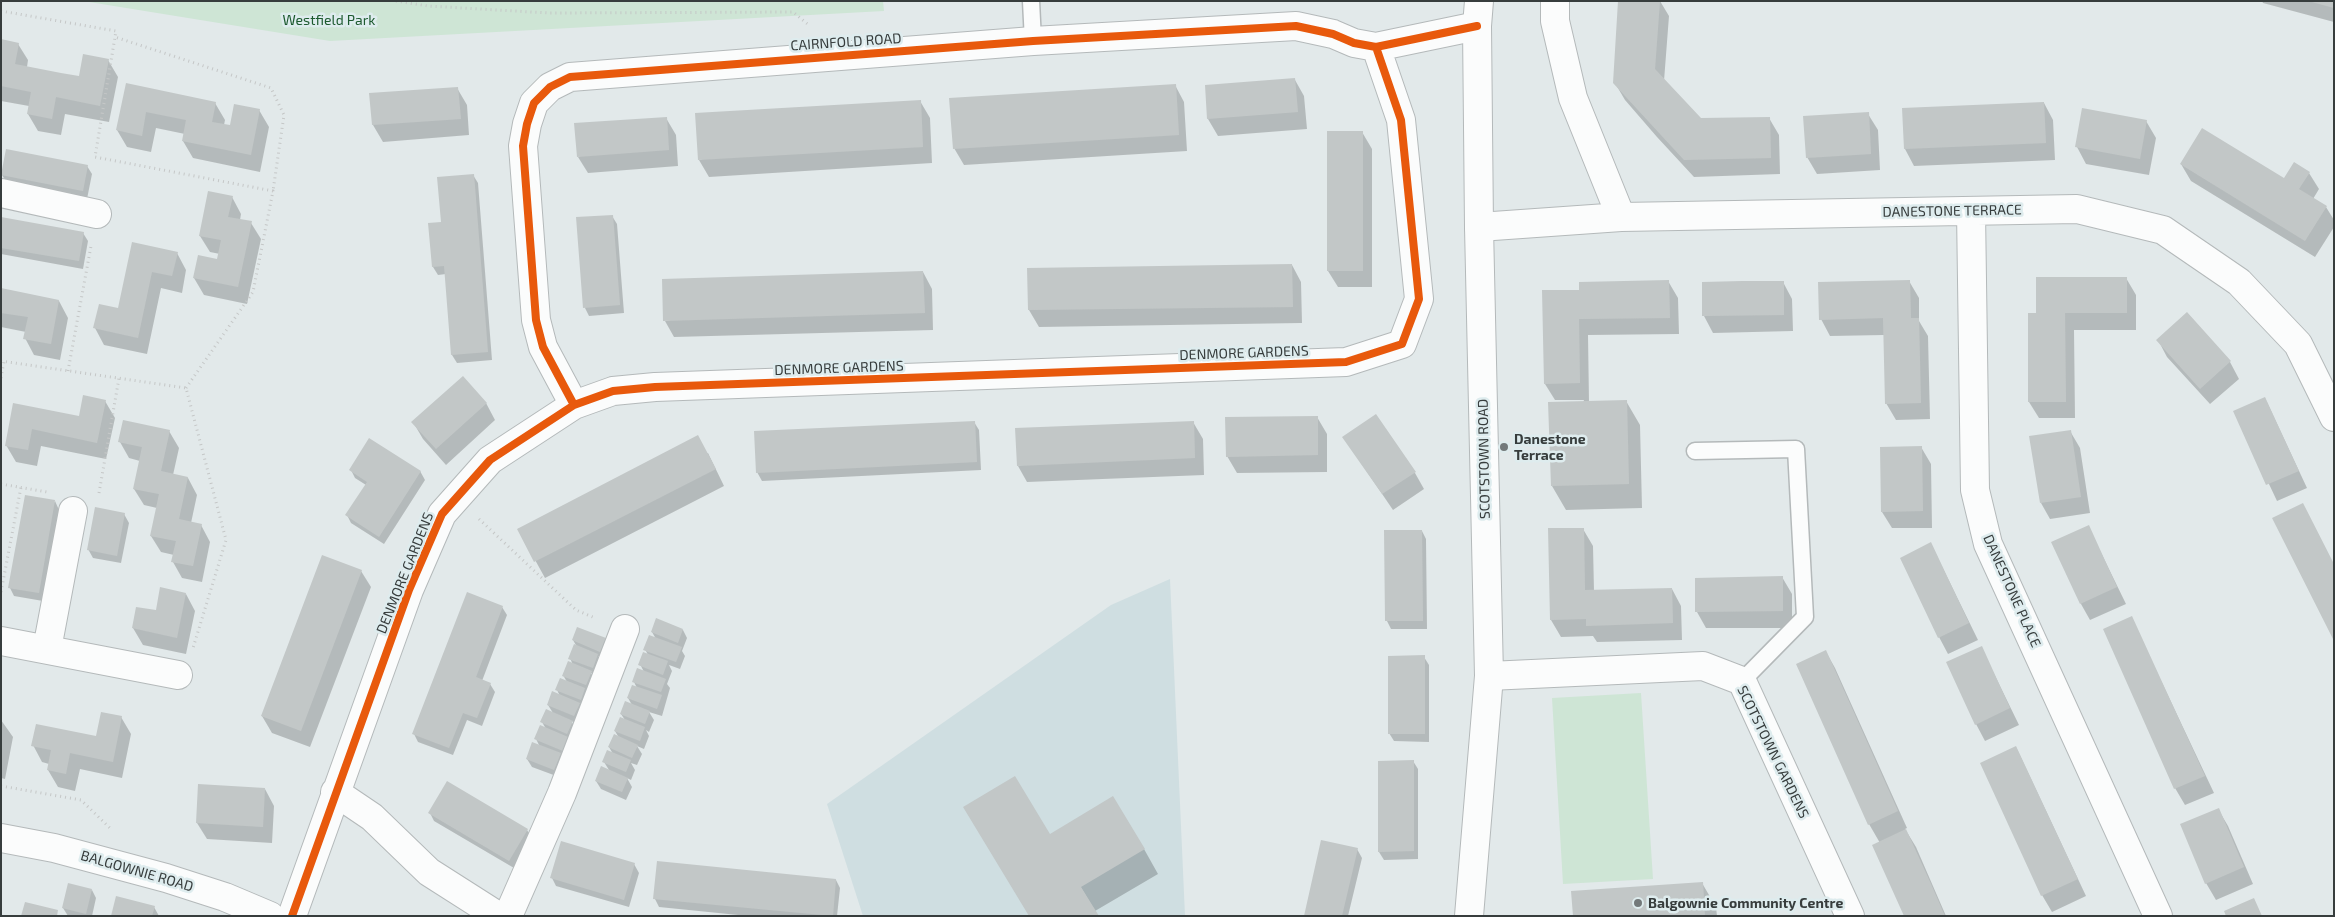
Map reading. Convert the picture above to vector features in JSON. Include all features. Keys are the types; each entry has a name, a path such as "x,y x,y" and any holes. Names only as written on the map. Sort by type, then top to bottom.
{"street":[{"path":"1556,1 1555,21 1573,98 1599,168 1621,218"},
{"name":"CAIRNFOLD ROAD","path":"574,405 544,347 536,320 523,146 527,124 534,103 550,87 570,77 1033,41 1296,26 1333,34 1354,43 1376,47 1478,14"},
{"name":"SCOTSTOWN ROAD","path":"1470,916 1489,676 1479,227 1478,14"},
{"name":"DENMORE GARDENS","path":"292,916 409,590 442,514 490,460 574,405 613,391 656,388 1346,362 1402,344 1418,299 1401,120 1376,47"},
{"path":"1,193 97,214"},
{"name":"DANESTONE TERRACE","path":"1479,227 1621,218 2077,209 2163,230 2239,282 2298,344 2334,417"},
{"name":"DANESTONE PLACE","path":"1971,211 1975,490 1988,544 2158,916"},
{"path":"47,649 73,511"},
{"path":"508,916 562,793 625,629"},
{"path":"1,640 178,675"},
{"name":"SCOTSTOWN GARDENS","path":"1489,676 1703,666 1742,681 1850,916"},
{"path":"335,792 372,817 429,872 498,916"},
{"name":"BALGOWNIE ROAD","path":"1,838 54,848 111,862 217,894 270,916"}],"lane":[{"path":"1031,1 1033,41"},
{"path":"1695,450 1796,449 1806,617 1742,681"}],"path":[{"path":"396,1 428,6 549,13 793,12 844,55"},
{"path":"1,11 116,31 94,157 273,191"},
{"path":"115,37 271,88 284,115 273,191 253,292 186,388 226,540 189,662 178,675"},
{"path":"68,371 97,214"},
{"path":"1,378 3,361 186,388"},
{"path":"73,511 98,500 119,378"},
{"path":"1,592 21,487"},
{"path":"456,498 576,610 625,629"},
{"path":"1,786 81,800 118,835 111,862"}],"shaded area":[{"path":"1170,579 1185,916 863,916 827,804 1111,605"}],"green space":[{"name":"Westfield Park","path":"83,1 883,1 884,11 330,41"},
{"path":"1641,693 1653,879 1563,884 1552,698"}],"building":[{"path":"1618,1 1660,1 1655,69 1701,118 1770,117 1771,158 1684,160 1613,83"},
{"path":"2334,1 2334,8 2312,2"},
{"path":"1,39 19,43 15,64 61,73 79,76 83,54 109,59 100,106 56,97 52,119 27,114 31,92 1,86"},
{"path":"1295,78 1298,112 1207,119 1205,85"},
{"path":"126,83 216,102 212,122 230,125 234,104 260,109 251,155 182,141 186,120 146,112 142,136 116,130"},
{"path":"1176,84 1179,135 953,149 949,98"},
{"path":"458,87 461,119 372,125 369,93"},
{"path":"921,100 923,147 698,160 695,113"},
{"path":"2044,102 2046,143 1904,149 1902,108"},
{"path":"2082,108 2147,120 2140,159 2075,147"},
{"path":"1869,112 1871,154 1806,158 1803,116"},
{"path":"667,117 669,150 577,157 574,123"},
{"path":"2202,128 2284,178 2294,162 2310,172 2299,189 2327,206 2305,241 2180,164"},
{"path":"1327,131 1363,131 1363,271 1327,271"},
{"path":"6,149 88,165 83,191 1,175"},
{"path":"474,174 488,352 451,355 444,266 432,267 428,223 441,222 437,177"},
{"path":"208,191 233,196 228,217 252,221 238,287 193,278 198,255 217,259 221,240 199,236"},
{"path":"613,215 620,305 583,308 576,217"},
{"path":"1,217 84,232 79,261 1,248"},
{"path":"132,242 178,252 172,276 152,272 138,338 93,328 99,304 118,308"},
{"path":"1292,264 1293,307 1028,310 1027,268"},
{"path":"923,271 925,313 663,321 662,279"},
{"path":"2036,277 2127,277 2127,313 2065,313 2066,402 2028,402 2028,313 2036,313"},
{"path":"1669,280 1670,318 1579,319 1580,383 1544,384 1542,290 1579,290 1579,282"},
{"path":"1910,280 1911,318 1919,318 1921,403 1885,404 1883,318 1819,320 1818,282"},
{"path":"1784,281 1784,315 1702,316 1702,282"},
{"path":"1,288 59,300 51,344 23,339 28,317 1,313"},
{"path":"2187,312 2231,361 2200,389 2156,340"},
{"path":"463,376 487,403 436,449 411,422"},
{"path":"83,395 106,400 97,443 32,429 28,450 5,446 13,403 79,416"},
{"path":"2265,397 2299,471 2266,485 2233,411"},
{"path":"1627,400 1629,484 1551,486 1548,402"},
{"path":"1376,414 1416,472 1382,494 1342,437"},
{"path":"1318,416 1318,455 1226,457 1225,417"},
{"path":"123,420 170,430 161,471 188,477 179,519 202,524 193,566 171,562 176,541 150,536 159,494 133,489 142,447 118,442"},
{"path":"975,421 977,462 756,473 754,431"},
{"path":"1194,421 1195,458 1017,466 1015,428"},
{"path":"2071,430 2081,497 2040,503 2029,436"},
{"path":"698,435 716,469 534,562 517,529"},
{"path":"369,438 421,471 379,537 345,515 367,482 349,470"},
{"path":"1922,446 1923,511 1881,512 1880,447"},
{"path":"25,495 55,500 39,593 8,588"},
{"path":"2303,503 2334,564 2334,641 2272,518"},
{"path":"95,507 125,513 117,556 87,550"},
{"path":"2089,525 2117,587 2080,604 2051,542"},
{"path":"1548,528 1584,528 1585,590 1672,588 1673,623 1586,626 1586,619 1550,620"},
{"path":"1384,530 1422,530 1423,621 1385,621"},
{"path":"1931,542 1969,623 1938,638 1900,558"},
{"path":"322,555 362,570 301,731 261,716"},
{"path":"1783,576 1783,611 1695,612 1695,578"},
{"path":"160,587 186,593 177,638 132,628 136,607 156,610"},
{"path":"467,592 503,606 476,677 491,683 477,718 463,713 449,748 412,734"},
{"path":"2132,616 2205,776 2174,789 2103,629"},
{"path":"656,618 683,629 678,643 651,632"},
{"path":"577,627 606,638 600,652 572,640"},
{"path":"649,635 682,647 676,662 643,650"},
{"path":"574,644 598,654 593,668 568,659"},
{"path":"1982,646 2010,708 1975,725 1946,662"},
{"path":"1826,650 1898,811 1868,825 1796,664"},
{"path":"643,652 668,661 663,675 638,665"},
{"path":"1425,655 1425,734 1388,734 1388,656"},
{"path":"568,661 592,671 586,685 562,676"},
{"path":"637,668 666,679 661,692 632,682"},
{"path":"560,678 585,688 581,700 555,690"},
{"path":"632,685 662,695 657,709 627,698"},
{"path":"552,691 580,703 574,716 547,705"},
{"path":"625,701 650,711 645,724 620,714"},
{"path":"546,709 573,721 567,734 540,722"},
{"path":"101,712 122,716 113,762 70,753 66,774 47,770 51,750 31,746 36,724 96,736"},
{"path":"620,717 645,727 640,741 614,731"},
{"path":"540,725 568,737 563,751 534,739"},
{"path":"614,734 638,745 632,758 608,747"},
{"path":"532,742 561,753 554,770 526,759"},
{"path":"2016,746 2078,879 2041,896 1980,763"},
{"path":"607,750 631,760 626,772 602,762"},
{"path":"1414,760 1414,851 1378,852 1378,761"},
{"path":"601,766 628,778 622,792 595,781"},
{"path":"1015,776 1050,834 1113,796 1145,849 1081,887 1099,916 1029,916 963,807"},
{"path":"447,781 528,829 509,861 428,813"},
{"path":"198,784 265,788 263,827 196,823"},
{"path":"2219,808 2244,867 2205,884 2180,824"},
{"path":"1906,829 1945,916 1904,916 1872,845"},
{"path":"1321,840 1358,848 1342,916 1304,916"},
{"path":"561,841 635,863 624,900 550,878"},
{"path":"657,861 836,879 833,916 653,899"},
{"name":"Balgownie Community Centre","path":"1703,882 1705,916 1573,916 1571,891"},
{"path":"68,883 92,889 86,914 62,908"},
{"path":"116,896 155,906 152,916 111,916"},
{"path":"2254,898 2262,916 2226,916 2224,911"},
{"path":"25,902 58,910 57,916 21,916"}],"cycle path":[{"path":"574,405 543,347 536,320 523,146 527,124 534,103 550,87 570,77 1033,41 1296,26 1333,34 1354,43 1376,47 1477,26"},
{"path":"292,916 409,590 442,514 490,460 574,405 613,391 655,387 1346,362 1402,344 1419,299 1401,120 1376,47"}],"place":[{"name":"Danestone Terrace","path":"1504,447"},
{"name":"Balgownie Community Centre","path":"1638,903"}]}
